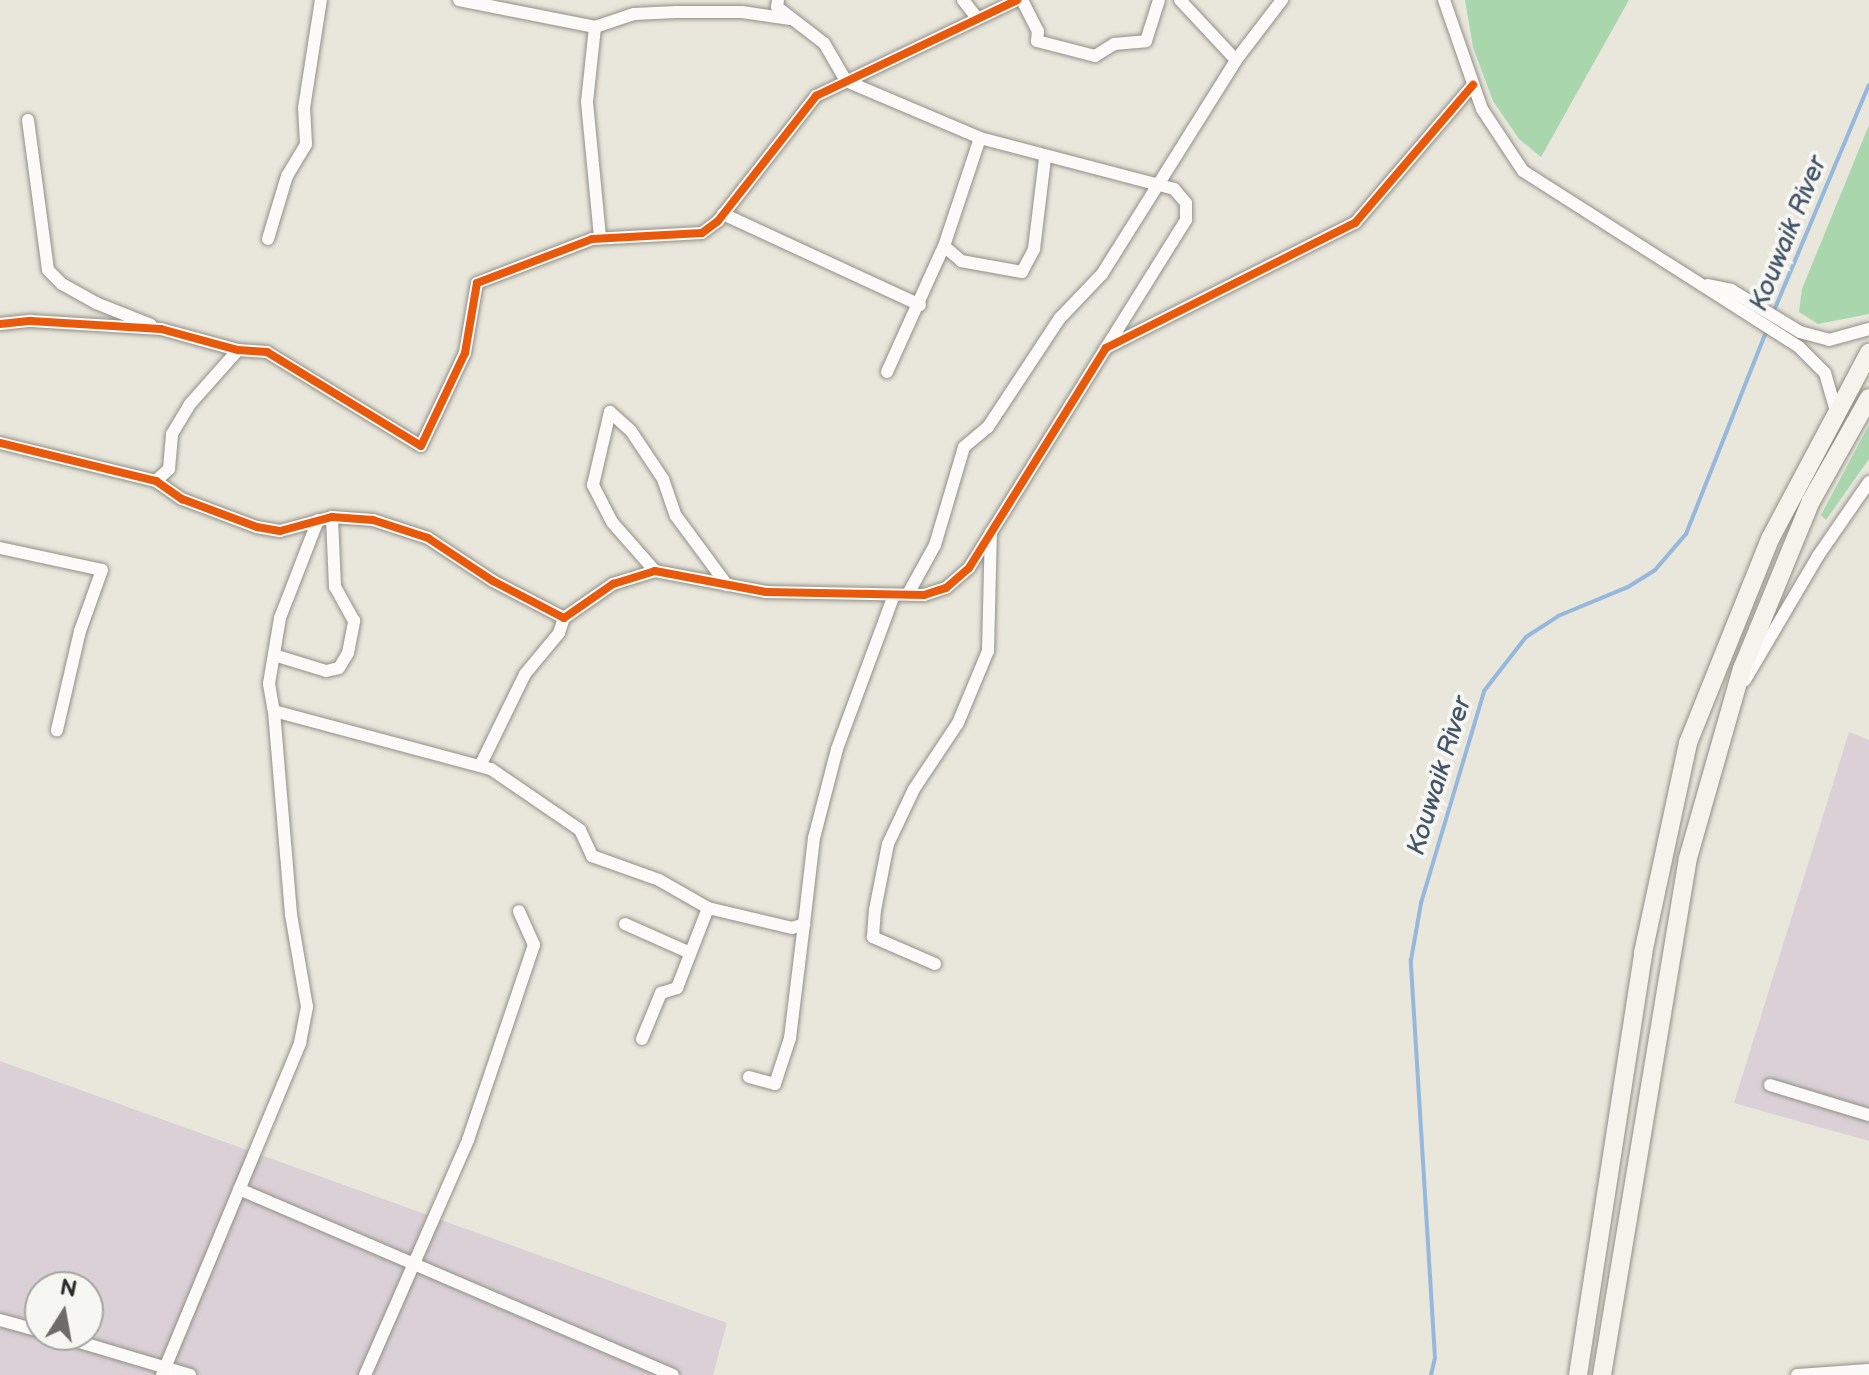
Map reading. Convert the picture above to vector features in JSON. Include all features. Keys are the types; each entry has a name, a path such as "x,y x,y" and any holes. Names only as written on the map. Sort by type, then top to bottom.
{"main road":[{"path":"1578,1375 1643,953 1688,743 1770,539 1869,353"},
{"path":"1602,1375 1688,858 1733,700 1811,501 1869,398"}],"street":[{"path":"268,239 287,176 306,144 304,108 321,0"},
{"path":"459,0 595,27 634,14 676,12 742,12 793,19"},
{"path":"480,766 525,674 559,633 564,618 613,584 655,571 766,592 894,595 946,588 969,568 1186,220 1186,203 1174,189 1045,158 980,138 846,81 824,43 777,7 778,0"},
{"path":"963,0 977,18"},
{"path":"28,120 48,270 96,303 161,329 238,350 267,352 421,446 465,353 477,283 600,238 702,233 723,214 816,96 1020,0 1038,31 1037,41 1095,56 1114,44 1146,41 1159,0"},
{"path":"1180,0 1236,60"},
{"path":"908,594 935,545 964,447 1005,404 1060,318 1102,274 1161,185 1236,60 1282,0"},
{"path":"1444,0 1482,109 1523,171 1701,283 1800,332 1829,340 1869,329"},
{"path":"595,27 587,102 600,238"},
{"path":"1106,348 1355,223 1473,85"},
{"path":"887,372 920,305 944,246 980,138"},
{"path":"944,246 961,261 1022,272 1034,249 1045,158"},
{"path":"723,214 920,305"},
{"path":"1728,295 1799,347 1825,373 1836,411"},
{"path":"0,324 31,321 161,329"},
{"path":"156,481 169,469 172,434 190,404 238,350"},
{"path":"655,571 612,522 593,485 610,412 647,455 663,479 676,516 727,585"},
{"path":"0,443 156,481 182,499 257,527 280,531 332,517 373,520 428,538 493,581 564,618"},
{"path":"1733,700 1818,556 1869,482"},
{"path":"274,655 326,671 339,668 348,653 354,621 335,587 332,517"},
{"path":"164,1370 300,1043 307,1007 291,914 274,711 269,684 280,618 318,520"},
{"path":"935,964 873,937 875,910 888,844 914,789 958,723 988,651 991,532"},
{"path":"0,548 102,570 80,631 57,730"},
{"path":"749,1077 775,1084 790,1038 814,838 833,760 894,595"},
{"path":"274,711 480,766 580,830 592,856 659,880 708,908 792,928 804,924"},
{"path":"642,1039 661,993 677,988 688,952 708,908"},
{"path":"365,1375 468,1140 534,945 519,911"},
{"path":"625,924 688,952"},
{"path":"1770,1085 1869,1115"},
{"path":"239,1189 673,1375"},
{"path":"0,1320 24,1327"},
{"path":"104,1351 190,1375"},
{"path":"1797,1375 1869,1370"}],"shaded area":[{"path":"1849,732 1869,740 1869,1141 1734,1103"},
{"path":"0,1061 727,1323 713,1375 0,1375"}],"green space":[{"path":"1465,0 1629,0 1541,157 1519,139 1493,101 1473,47"},
{"path":"1869,125 1869,314 1818,324 1799,312 1802,289"},
{"path":"1869,425 1869,459 1826,520 1821,515"}],"waterway":[{"name":"Kouwaik River","path":"1773,313 1869,85"},
{"name":"Kouwaik River","path":"1431,1375 1435,1358 1411,960 1421,903 1484,691 1526,637 1558,616 1628,587 1655,570 1686,534 1767,329"}],"cycle path":[{"path":"0,324 31,321 161,329 238,350 267,352 421,446 465,353 477,283 592,239 702,233 718,221 816,96 1017,0"},
{"path":"0,443 156,481 182,499 257,527 280,531 332,517 373,520 428,538 493,581 564,618 613,584 655,571 766,592 924,595 946,588 969,568 1106,348 1355,223 1473,85"}]}
